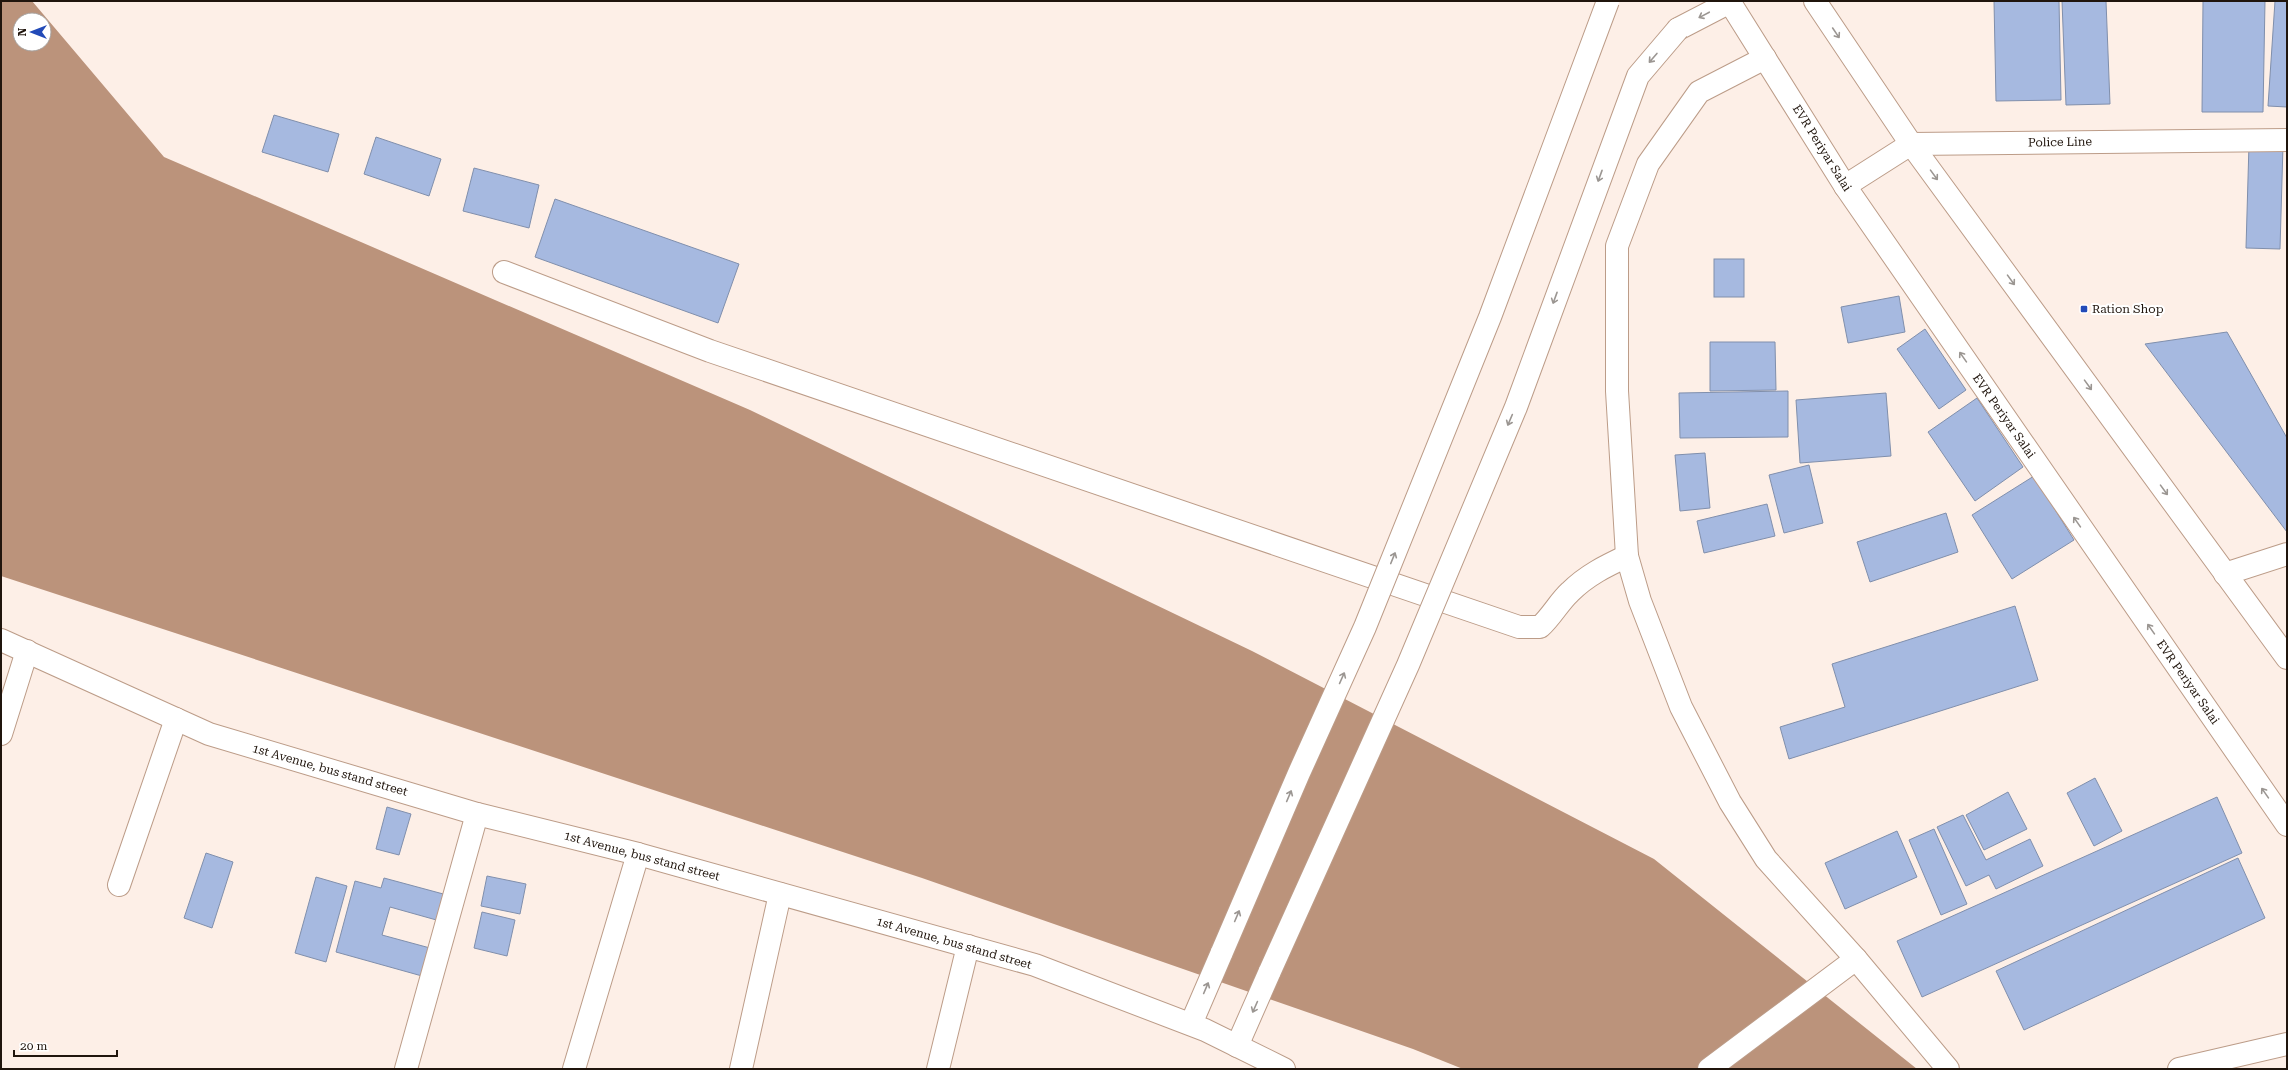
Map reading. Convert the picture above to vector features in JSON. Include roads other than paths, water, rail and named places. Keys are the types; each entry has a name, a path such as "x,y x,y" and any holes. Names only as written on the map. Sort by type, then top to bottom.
{"street":[{"path":"1191,1024 1299,773 1365,627 1490,316 1608,1"},
{"path":"1237,1046 1408,665 1516,406 1638,76 1678,29 1729,1"},
{"name":"EVR Periyar Salai","path":"1729,1 1845,186 2287,825"},
{"path":"1814,1 1912,144 2287,658"},
{"path":"1766,58 1699,92 1648,164 1617,246 1617,391 1628,556 1640,601 1681,707 1730,802 1766,859 1802,901 1856,959 1948,1069"},
{"name":"Police Line","path":"1912,144 2287,140"},
{"path":"1845,186 1912,144"},
{"path":"504,272 710,351 1519,627 1540,627 1553,615 1569,592 1599,569 1628,556"},
{"path":"2225,574 2287,554"},
{"name":"1st Avenue, bus stand street","path":"1,640 209,734 477,814 638,854 1035,965 1191,1024 1284,1069"},
{"path":"1,734 27,651"},
{"path":"118,885 176,719"},
{"path":"406,1069 477,814"},
{"path":"574,1069 638,854"},
{"path":"741,1069 780,894"},
{"path":"938,1069 968,946"},
{"path":"1709,1069 1856,959"},
{"path":"2179,1069 2287,1044"}],"place":[{"name":"Ration Shop","path":"2084,309"}]}
